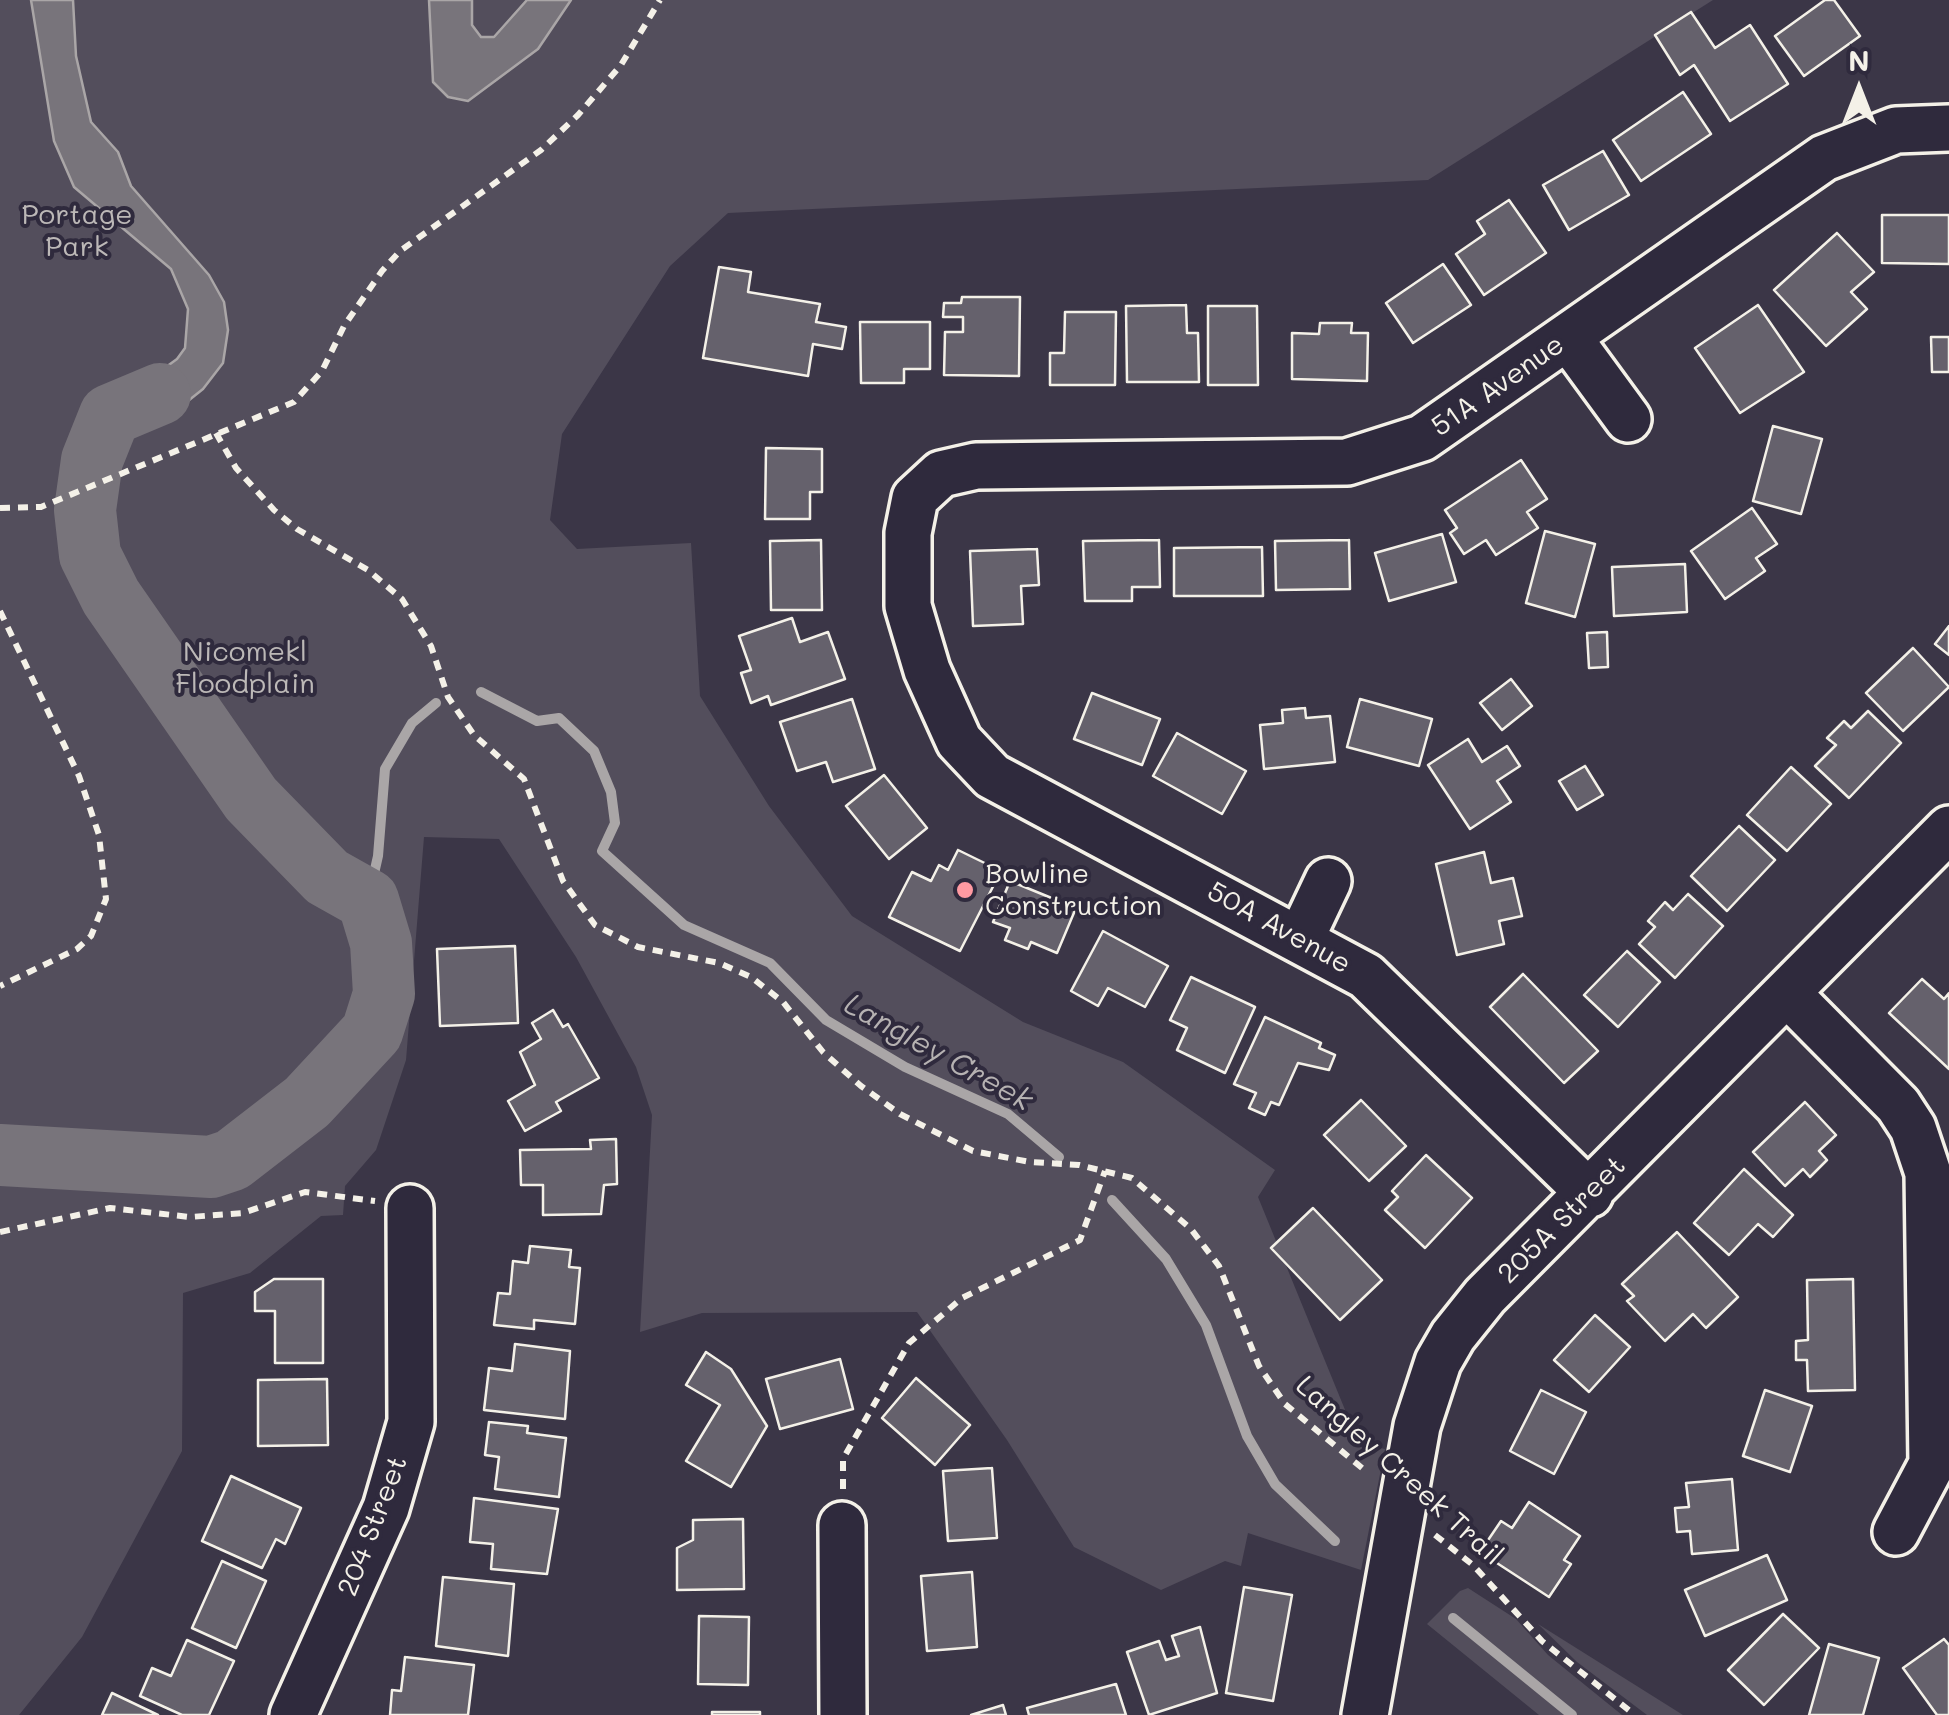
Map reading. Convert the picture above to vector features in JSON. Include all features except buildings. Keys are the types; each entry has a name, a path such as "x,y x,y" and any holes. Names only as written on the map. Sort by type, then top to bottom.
{"street":[{"name":"51A Avenue","path":"908,532 915,498 941,474 976,466 1347,462 1422,438 1824,158 1896,130 1949,128"},
{"path":"1568,337 1628,419"},
{"name":"50A Avenue","path":"908,532 908,606 928,670 959,740 992,776 1366,976 1590,1194"},
{"name":"205A Street","path":"1365,1715 1403,1503 1428,1390 1452,1336 1485,1296 1949,829"},
{"path":"1301,938 1328,881"},
{"path":"1787,993 1898,1105 1914,1128 1928,1173 1932,1464 1896,1532"},
{"name":"204 Street","path":"294,1715 386,1508 410,1422 410,1208"},
{"path":"842,1525 843,1715"}],"path":[{"path":"0,508 41,507 140,462 278,410 307,389 382,271 400,252 540,150 578,115 620,65 660,0"},
{"name":"Langley Creek Trail","path":"216,433 236,468 274,510 297,529 368,570 402,599 432,646 448,697 474,735 524,779 562,881 595,925 638,947 719,963 752,978 783,1002 823,1052 861,1086 900,1114 973,1151 1132,1178 1191,1229 1219,1266 1260,1366 1285,1404 1474,1566 1542,1641 1636,1715"},
{"path":"0,612 79,776 99,835 106,899 90,936 77,948 0,986"},
{"path":"842,1525 843,1460 909,1343 962,1298 1080,1240 1105,1171"},
{"path":"0,1232 110,1208 190,1217 243,1212 305,1192 344,1194 410,1208"}],"green space":[{"name":"Nicomekl Floodplain","path":"0,0 1713,0 1428,180 728,213 670,266 562,434 550,520 577,549 691,543 700,696 769,806 852,916 1023,1022 1123,1062 1275,1170 1258,1197 1359,1444 1385,1449 1361,1570 1248,1533 1241,1566 1225,1561 1161,1590 1074,1547 1007,1440 917,1312 702,1313 640,1332 652,1115 636,1067 576,957 499,839 424,837 406,1060 376,1150 345,1186 343,1215 321,1216 250,1273 183,1293 182,1451 82,1637 19,1715 0,1715"},
{"path":"1468,1588 1516,1619 1548,1655 1622,1715 1539,1715 1427,1624 1460,1591"},
{"path":"1538,1624 1683,1715 1647,1715 1577,1662"}],"shaded area":[{"path":"31,0 73,0 76,56 91,122 118,152 131,186 209,275 224,302 228,330 223,363 203,389 183,405 122,418 106,443 73,443 102,395 144,383 177,359 185,348 188,309 171,269 74,187 54,141"},
{"path":"429,0 472,0 472,25 481,37 494,37 527,0 571,0 538,49 468,101 448,97 433,82"}],"waterway":[{"path":"0,1155 211,1167 232,1160 307,1102 372,1032 384,994 381,943 368,900 327,877 251,799 111,597 90,555 85,510 92,460 110,415 160,394"},
{"name":"Langley Creek","path":"481,692 537,721 559,718 594,751 611,792 615,823 602,851 684,925 770,963 826,1020 905,1067 1008,1114 1059,1157"},
{"name":"Langley Creek","path":"368,900 378,856 385,769 412,723 436,703"},
{"name":"Langley Creek","path":"1112,1200 1166,1259 1206,1325 1247,1436 1275,1484 1335,1541"},
{"name":"Langley Creek","path":"1453,1618 1572,1715"}],"place":[{"name":"Bowline Construction","path":"965,890"}],"park label":[{"name":"Portage Park","path":"77,231"}]}
